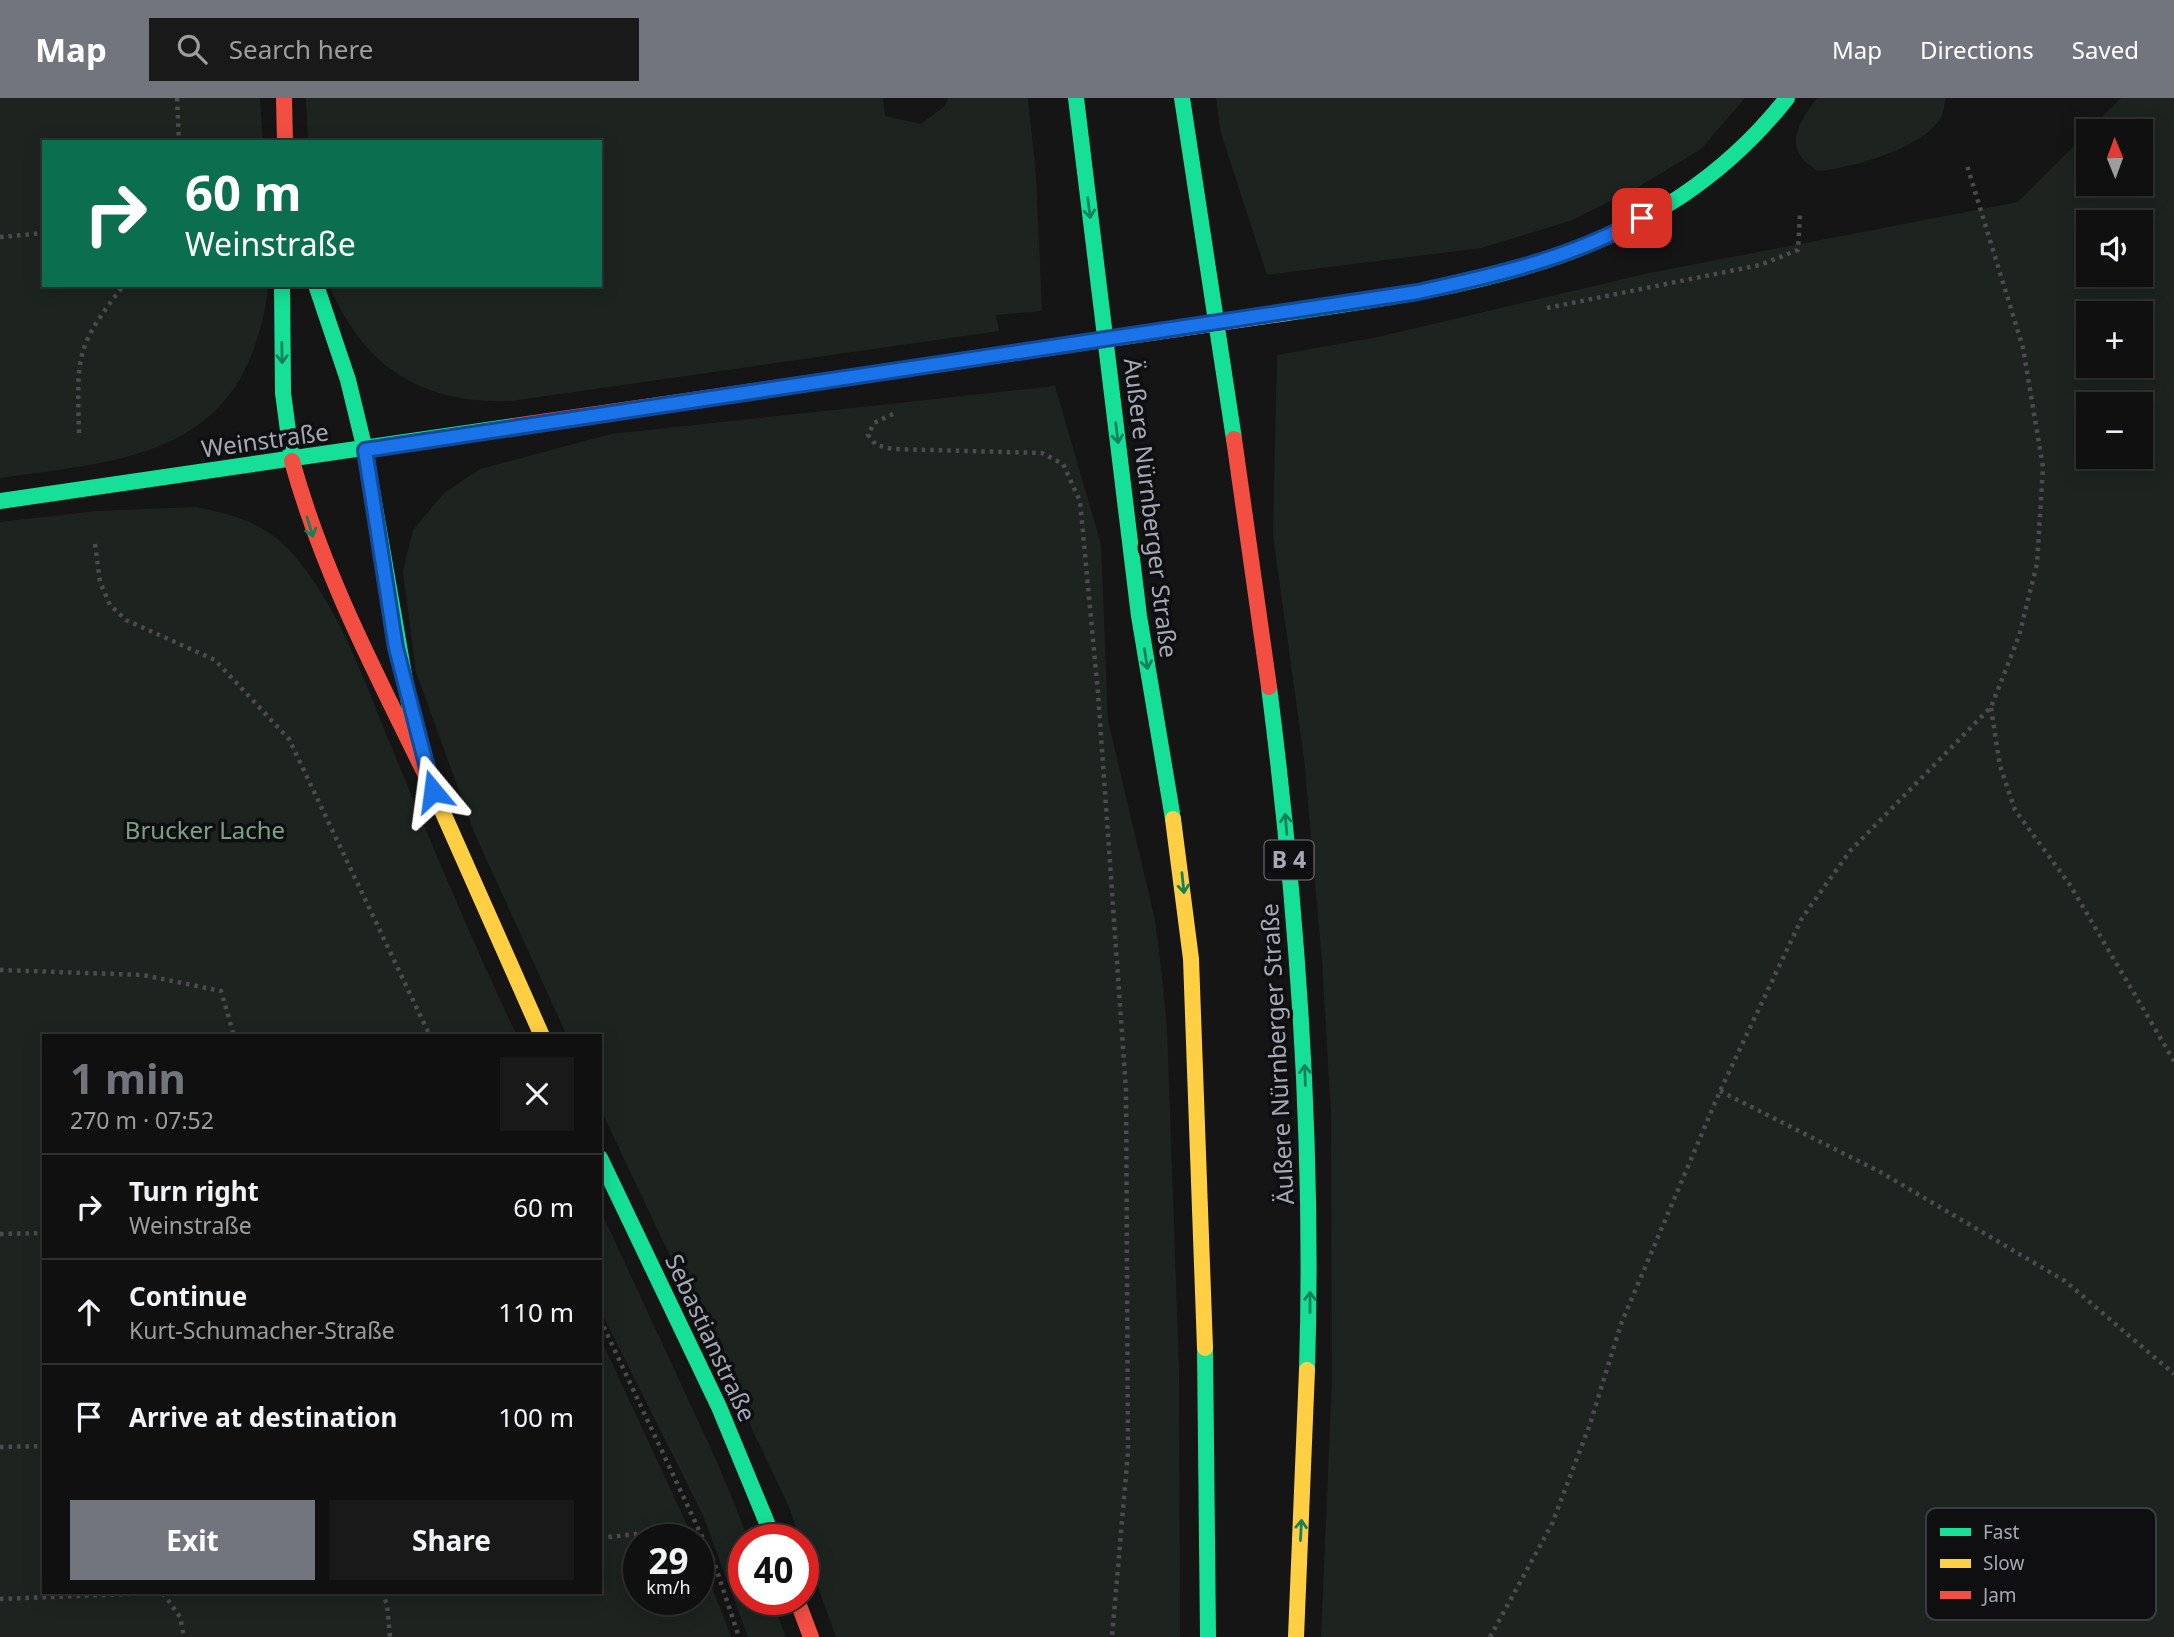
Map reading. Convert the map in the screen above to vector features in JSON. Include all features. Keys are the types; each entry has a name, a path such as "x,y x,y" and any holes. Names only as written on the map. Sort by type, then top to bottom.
{"main road":[{"path":"284,98 286,139"},
{"name":"Äußere Nürnberger Straße","path":"1076,98 1139,616 1180,862 1191,959 1206,1374 1208,1637"},
{"name":"Äußere Nürnberger Straße","path":"1182,98 1266,656 1284,807 1304,1044 1310,1197 1310,1346 1296,1637"},
{"name":"Weinstraße","path":"0,501 292,461 1352,303 1482,278 1548,261 1607,238 1659,208 1721,165 1765,125 1787,98"},
{"path":"282,287 283,393 292,461 314,541 339,601 433,791 541,1034"},
{"path":"317,287 348,380 365,450 396,648 433,791"},
{"name":"Sebastianstraße","path":"602,1162 719,1408 767,1524"},
{"path":"803,1615 811,1637"}],"path":[{"path":"177,98 179,140"},
{"path":"1490,1637 1552,1524 1590,1424 1620,1324 1720,1091 1802,918 1850,850 1991,707 2019,636 2037,564 2043,467 2023,348 1966,162"},
{"path":"1537,310 1760,265 1798,250 1800,214"},
{"path":"0,237 42,233"},
{"path":"79,433 78,366 88,334 123,287"},
{"path":"902,407 874,423 868,435 876,445 892,449 1042,453 1063,464 1080,500 1098,693 1126,1090 1128,1452 1112,1637"},
{"path":"95,544 100,582 110,605 126,620 215,660 289,739 429,1034"},
{"path":"1991,707 2000,766 2015,810 2070,885 2174,1061"},
{"path":"0,970 143,975 221,991 233,1034"},
{"path":"1720,1091 1882,1173 2065,1281 2174,1374"},
{"path":"0,1234 42,1233"},
{"path":"602,1323 696,1524"},
{"path":"0,1447 42,1446"},
{"path":"602,1538 623,1535"},
{"path":"714,1564 739,1637"},
{"path":"0,1599 136,1594"},
{"path":"164,1594 180,1616 184,1637"},
{"path":"383,1594 387,1604 390,1637"}],"green space":[{"path":"0,98 260,98 263,140 42,140 42,287 268,287 257,340 236,385 212,413 183,434 151,449 115,460 0,478"},
{"path":"306,98 883,98 885,116 921,124 945,106 948,98 1028,98 1036,175 1042,311 996,315 999,331 511,401 450,396 424,388 378,359 343,314 330,287 602,287 602,140 308,140"},
{"path":"1216,98 1745,98 1701,149 1635,189 1570,221 1481,248 1267,275 1220,130"},
{"path":"1817,98 1946,98 1940,119 1918,139 1866,161 1817,171 1801,157 1796,140 1800,125"},
{"path":"2121,98 2174,98 2174,1637 1321,1637 1332,1380 1331,1113 1322,961 1304,759 1273,535 1277,355 1378,337 1649,273 2018,202 2076,144 2076,196 2153,196 2153,119 2100,119"},
{"path":"1055,386 1101,544 1108,720 1155,920 1167,1027 1179,1368 1180,1637 836,1637 819,1590 819,1524 795,1524 602,1112 602,1034 566,1034 474,832 416,672 403,571 413,530 444,493 480,469 611,434"},
{"name":"Brucker Lache","path":"195,507 234,516 279,540 323,595 350,647 454,895 516,1034 42,1034 42,1594 602,1594 602,1341 687,1524 623,1524 623,1615 714,1615 714,1592 731,1637 0,1637 0,522 96,511"},
{"path":"602,1213 717,1462 742,1524 728,1524 728,1583 714,1545 714,1524 706,1524 602,1314"},
{"path":"740,1615 778,1615 786,1637 748,1637"}],"traffic: fast":[{"path":"1076,98 1139,616 1173,819"},
{"path":"1182,98 1234,439"},
{"path":"1287,313 1427,291 1495,275 1561,255 1623,229 1682,195 1737,152 1787,98"},
{"path":"282,287 283,393 292,461"},
{"path":"317,287 348,380 365,450"},
{"path":"0,501 514,426"},
{"path":"365,450 410,709"},
{"path":"1269,687 1288,857 1302,1028 1308,1199 1307,1370"},
{"path":"602,1162 719,1407 767,1524"},
{"path":"1205,1348 1208,1637"}],"traffic: slow":[{"path":"898,370 1287,313"},
{"path":"432,788 541,1034"},
{"path":"1173,819 1191,959 1205,1348"},
{"path":"1296,1637 1307,1370"}],"traffic: jam":[{"path":"284,98 285,140"},
{"path":"514,426 898,370"},
{"path":"1234,439 1269,687"},
{"path":"292,461 305,504 337,587 432,788"},
{"path":"803,1615 811,1637"}],"route":[{"path":"433,791 396,648 365,450 1418,292 1548,261 1607,238 1642,218"}]}
